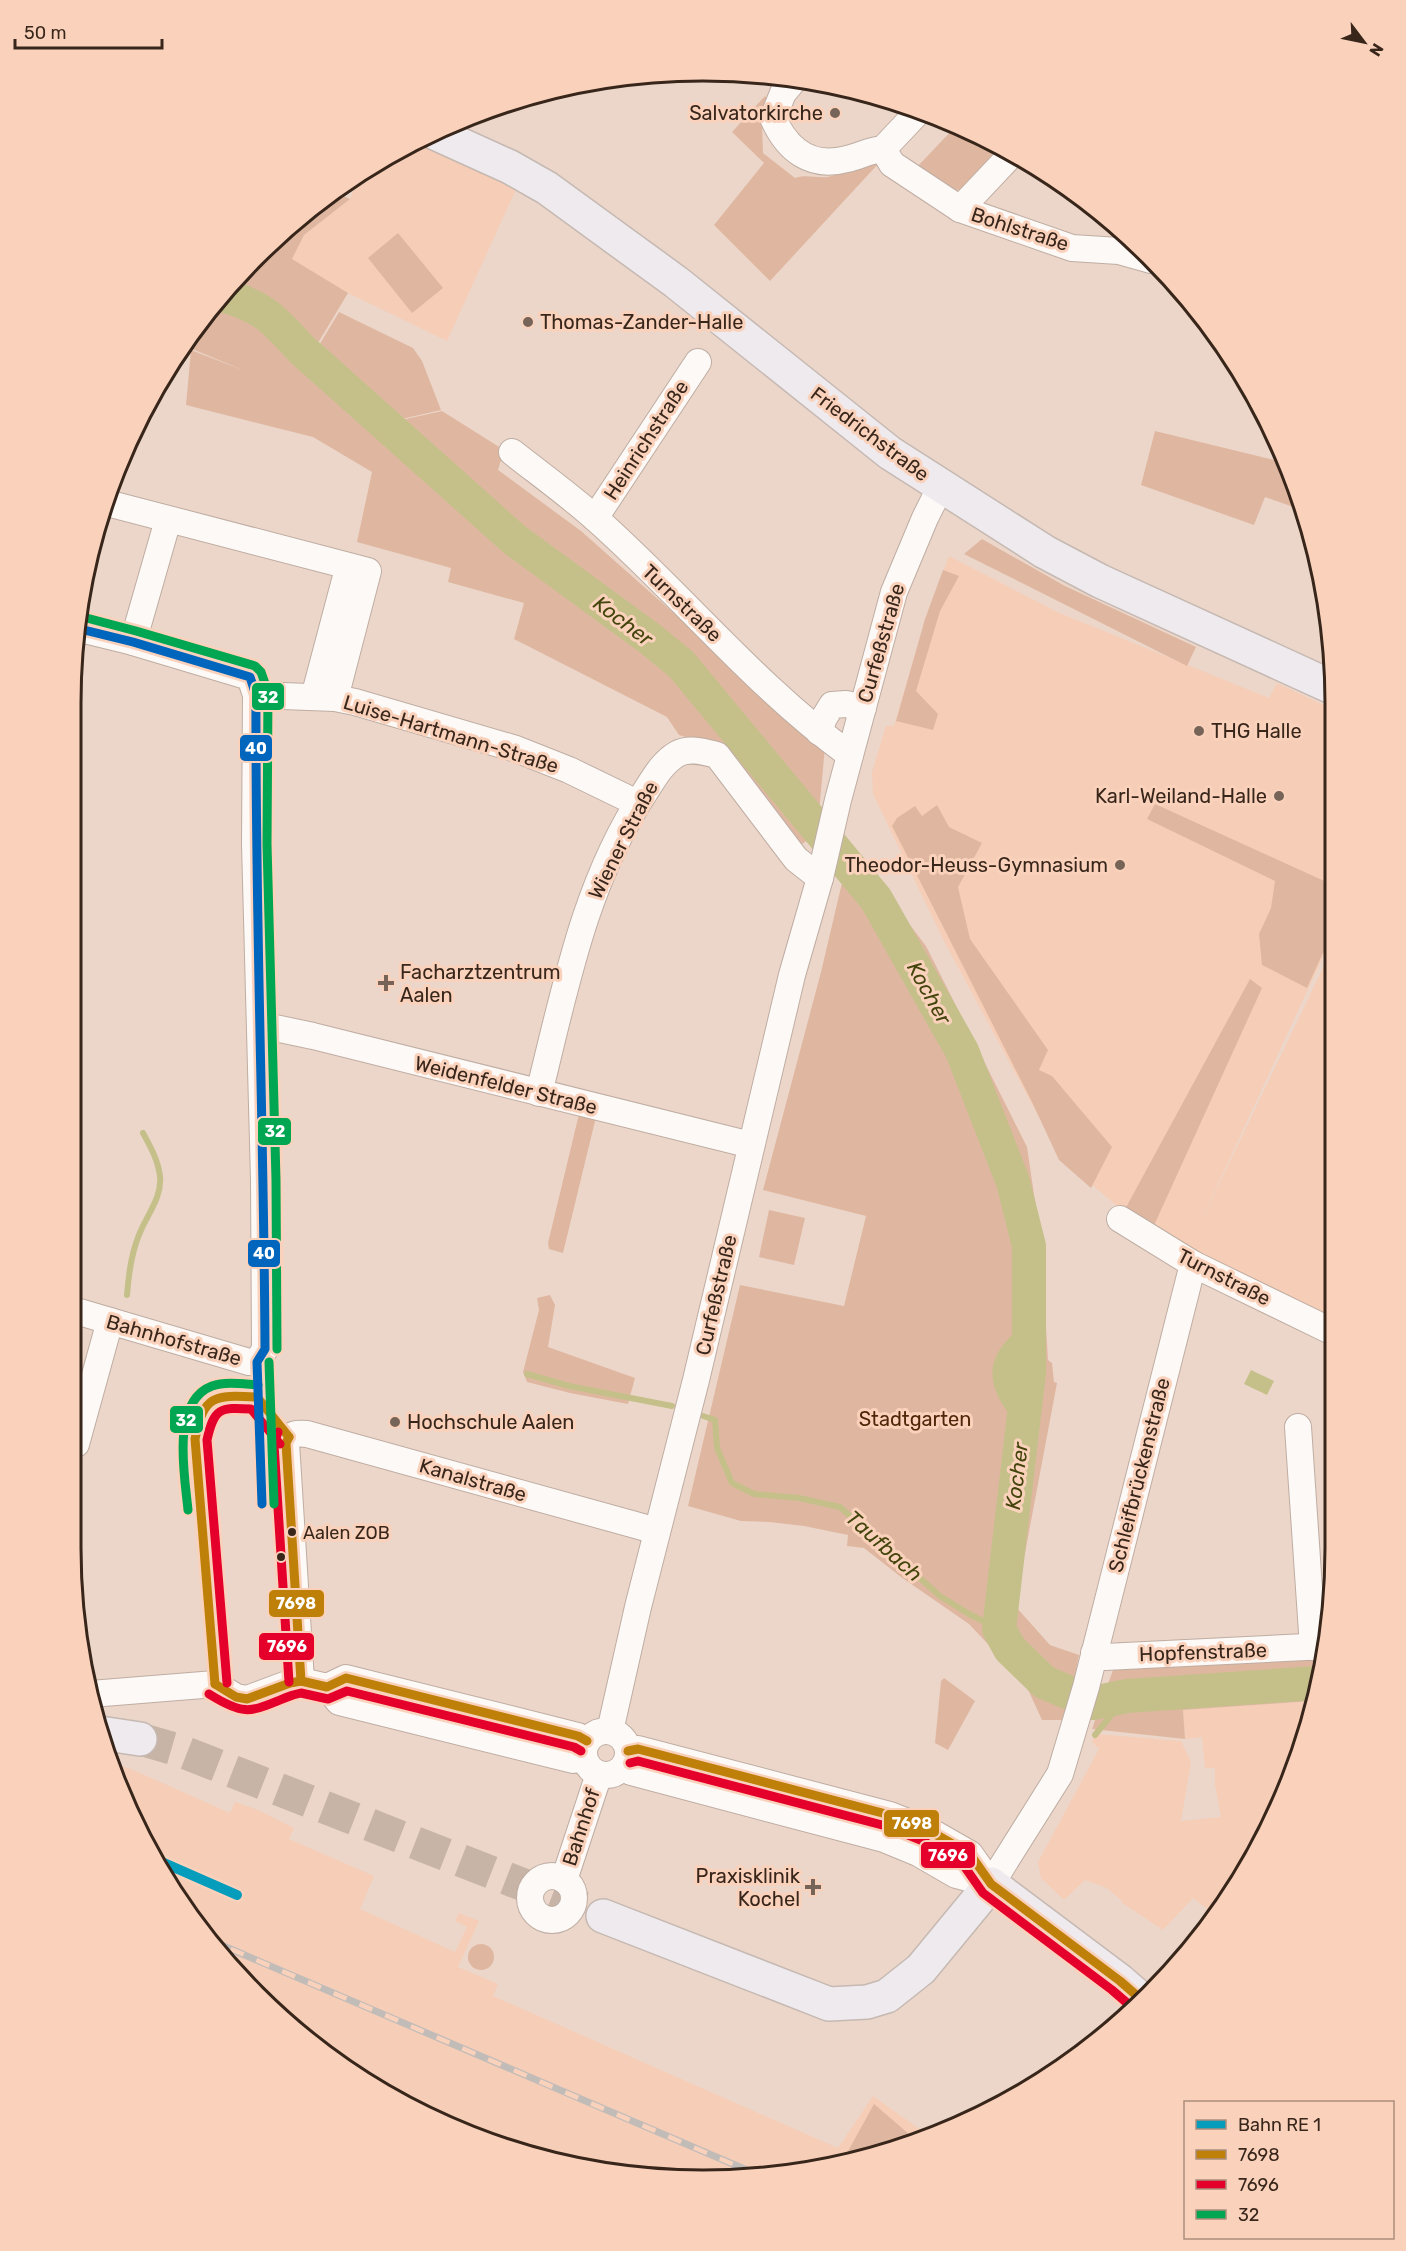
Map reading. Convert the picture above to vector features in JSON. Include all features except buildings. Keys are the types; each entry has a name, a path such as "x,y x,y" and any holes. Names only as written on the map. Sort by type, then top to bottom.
{"main road":[{"name":"Friedrichstraße","path":"444,138 510,167 547,188 676,282 890,453 1045,552 1100,581 1325,684"},
{"path":"110,1734 140,1739"},
{"path":"603,1916 829,2004 867,2002 887,1996 921,1969 992,1884 1136,1995"}],"street":[{"path":"788,87 783,93 773,118 780,134 794,149 814,161 827,163 883,149 912,117"},
{"name":"Bohlstraße","path":"883,149 892,164 960,209 1072,248 1119,251 1135,255"},
{"name":"Bohlstraße","path":"960,209 1006,160"},
{"name":"Heinrichstraße","path":"595,518 698,362"},
{"name":"Turnstraße","path":"512,452 595,518 741,661 819,732 850,754"},
{"name":"Curfeßstraße","path":"610,1731 792,975 822,869 836,806 894,592 941,486"},
{"path":"113,505 352,567 345,580 325,698"},
{"path":"133,642 168,520"},
{"path":"85,630 250,677 256,695 255,844 261,1025"},
{"name":"Luise-Hartmann-Straße","path":"256,695 325,698 516,749 569,770 637,803"},
{"path":"819,732 832,705 846,704 863,708"},
{"name":"Wiener Straße","path":"539,1093 584,921 596,886 637,803 662,767 679,753 700,750 717,755 796,859 822,869"},
{"name":"Weidenfelder Straße","path":"261,1025 751,1145"},
{"name":"Bahnhofstraße","path":"81,1313 249,1362 256,1362 265,1349 261,1025"},
{"name":"Turnstraße","path":"1120,1219 1193,1264 1325,1328"},
{"name":"Schleifbrückenstraße","path":"992,1884 1059,1774 1079,1714 1193,1264"},
{"path":"81,1426 110,1322"},
{"name":"Hopfenstraße","path":"1298,1427 1318,1639"},
{"name":"Kanalstraße","path":"296,1682 285,1443 296,1433 307,1434 657,1531"},
{"name":"Hopfenstraße","path":"1094,1653 1105,1657 1317,1646"},
{"path":"98,1693 215,1684 236,1697 248,1699 296,1682 327,1687 339,1702 573,1760 590,1758 612,1774 638,1749 890,1815 928,1830 970,1854 992,1884"},
{"path":"590,1758 597,1732 610,1731 621,1736 626,1759"},
{"name":"Bahnhof","path":"564,1880 590,1758"}],"shaded area":[{"path":"426,146 518,185 447,341 348,293 291,259 304,235 350,199 357,186"},
{"name":"Theodor-Heuss-Gymnasium","path":"949,556 1057,612 1269,698 1277,683 1325,706 1325,952 1195,1234 1325,964 1325,1320 1187,1250 1124,1212 1061,1158 944,941 873,794 872,772 886,726 894,726 926,618"},
{"path":"1029,1319 1029,1372 1024,1425 1003,1406 992,1374 994,1363 1003,1345"},
{"path":"1251,1370 1274,1381 1267,1395 1244,1384"},
{"path":"1306,1701 1278,1786 1242,1859 1208,1910 1193,1898 1163,1930 1121,1902 1107,1888 1085,1880 1064,1900 1041,1878 1038,1862 1099,1749 1092,1742 1095,1734 1181,1741 1191,1762 1181,1821 1221,1817 1215,1785 1215,1768 1205,1768 1202,1737 1185,1739 1183,1710"},
{"path":"121,1766 230,1813 235,1802 258,1810 294,1828 289,1839 374,1876 360,1909 455,1952 467,1927 455,1921 459,1913 479,1921 458,1967 498,1984 493,1996 838,2148 873,2096 921,2130 864,2149 824,2158 744,2169 662,2169 622,2165 542,2149 465,2123 392,2087 357,2065 293,2016 263,1988 235,1958 186,1894 145,1823"}],"green space":[{"path":"765,96 767,99 762,124 763,153 795,178 833,176 872,157 879,163 770,281 714,225 764,163 732,132"},
{"path":"950,132 998,156 977,180 965,189 959,190 942,185 916,168"},
{"path":"343,196 350,199 304,235 292,259 348,293 312,353 388,423 442,411 504,450 498,470 581,531 825,747 817,834 802,844 724,745 719,747 679,735 667,717 514,639 524,603 448,582 451,568 357,542 372,472 313,437 186,405 191,350 245,371 192,349 235,293 263,263 324,210"},
{"path":"398,233 443,288 412,313 368,258"},
{"path":"339,312 413,348 422,361 441,410 389,422 315,352"},
{"path":"1155,431 1274,460 1275,458 1293,507 1265,497 1254,525 1141,485"},
{"path":"982,539 1065,586 1196,647 1187,666 964,554"},
{"path":"943,570 959,576 940,611 916,691 938,714 933,730 896,721 925,619"},
{"path":"1155,804 1325,881 1325,949 1307,988 1262,965 1259,934 1271,908 1275,881 1147,819"},
{"path":"937,805 949,827 982,843 958,887 970,939 1048,1050 1039,1070 1052,1076 1112,1147 1091,1188 1059,1160 892,826 897,818 915,806 922,816"},
{"name":"Stadtgarten","path":"860,859 926,946 1027,1147 1041,1242 1048,1360 1052,1363 1054,1382 1057,1383 1015,1606 1050,1645 1079,1655 1066,1720 1042,1720 1025,1683 969,1624 864,1548 847,1546 848,1535 804,1526 741,1521 688,1506 740,1285 844,1306 866,1216 763,1190 821,972 845,870"},
{"path":"1250,979 1262,988 1151,1232 1123,1213"},
{"path":"579,1114 596,1117 563,1253 549,1249 548,1243"},
{"path":"769,1210 805,1218 794,1265 759,1257"},
{"path":"550,1295 555,1305 548,1347 635,1378 628,1404 527,1382 523,1372 539,1310 537,1298"},
{"path":"1315,1656 1306,1701 1183,1710 1185,1739 1092,1729 1113,1670"},
{"path":"944,1678 975,1701 948,1750 935,1743 941,1681"},
{"path":"481,1944 490,1948 494,1957 490,1966 481,1970 472,1966 468,1957 472,1948"},
{"path":"874,2104 910,2135 864,2149 847,2153"}],"waterway":[{"name":"Kocher","path":"231,298 257,309 283,329 301,349 515,540 681,664 876,899 962,1051 1013,1182 1029,1246 1029,1372 999,1629 1010,1649 1044,1682 1093,1703 1127,1696 1310,1683"},
{"path":"127,1295 136,1244 155,1203 160,1183 156,1159 143,1133"},
{"name":"Taufbach","path":"527,1374 569,1386 672,1406"},
{"name":"Taufbach","path":"703,1416 715,1420 717,1448 732,1483 754,1494 799,1498 840,1507 940,1596 999,1629"},
{"path":"1095,1735 1127,1696"}],"tunnel":[{"path":"140,1739 178,1750 603,1916"}],"railway":[{"path":"226,1947 744,2169"}],"transit line":[{"name":"32","path":"87,618 255,666 261,672 268,692 267,844 276,1180 277,1349"},
{"name":"40","path":"85,630 250,677 256,695 265,1349 257,1362 262,1504"},
{"name":"32","path":"269,1362 274,1504"},
{"name":"32","path":"188,1510 183,1442 190,1407 199,1395 217,1384 258,1385"},
{"name":"7698","path":"215,1684 195,1439 198,1424 202,1413 213,1400 230,1396 257,1397 289,1437"},
{"name":"7696","path":"227,1683 207,1440 212,1421 220,1412 232,1408 251,1409 280,1444"},
{"name":"7696","path":"278,1432 274,1444 289,1682"},
{"name":"7698","path":"289,1437 286,1443 301,1681"},
{"name":"7698","path":"215,1684 236,1697 247,1699 290,1683 301,1681 327,1687 346,1678 578,1736 587,1741"},
{"name":"7696","path":"209,1694 233,1707 251,1709 301,1693 328,1699 347,1691 574,1747 581,1751"},
{"name":"7698","path":"628,1751 638,1749 890,1815 928,1830 970,1854 991,1884 1136,1995"},
{"name":"7696","path":"630,1763 638,1761 886,1826 923,1841 962,1863 983,1893 1127,2003"},
{"path":"167,1864 237,1895"}],"place":[{"name":"Salvatorkirche","path":"835,113"},
{"name":"Thomas-Zander-Halle","path":"528,322"},
{"name":"THG Halle","path":"1199,731"},
{"name":"Karl-Weiland-Halle","path":"1279,796"},
{"name":"Theodor-Heuss-Gymnasium","path":"1120,865"},
{"name":"Facharztzentrum Aalen","path":"386,983"},
{"name":"Hochschule Aalen","path":"395,1422"},
{"name":"Aalen ZOB","path":"292,1532"},
{"name":"Praxisklinik Kochel","path":"813,1887"}]}
